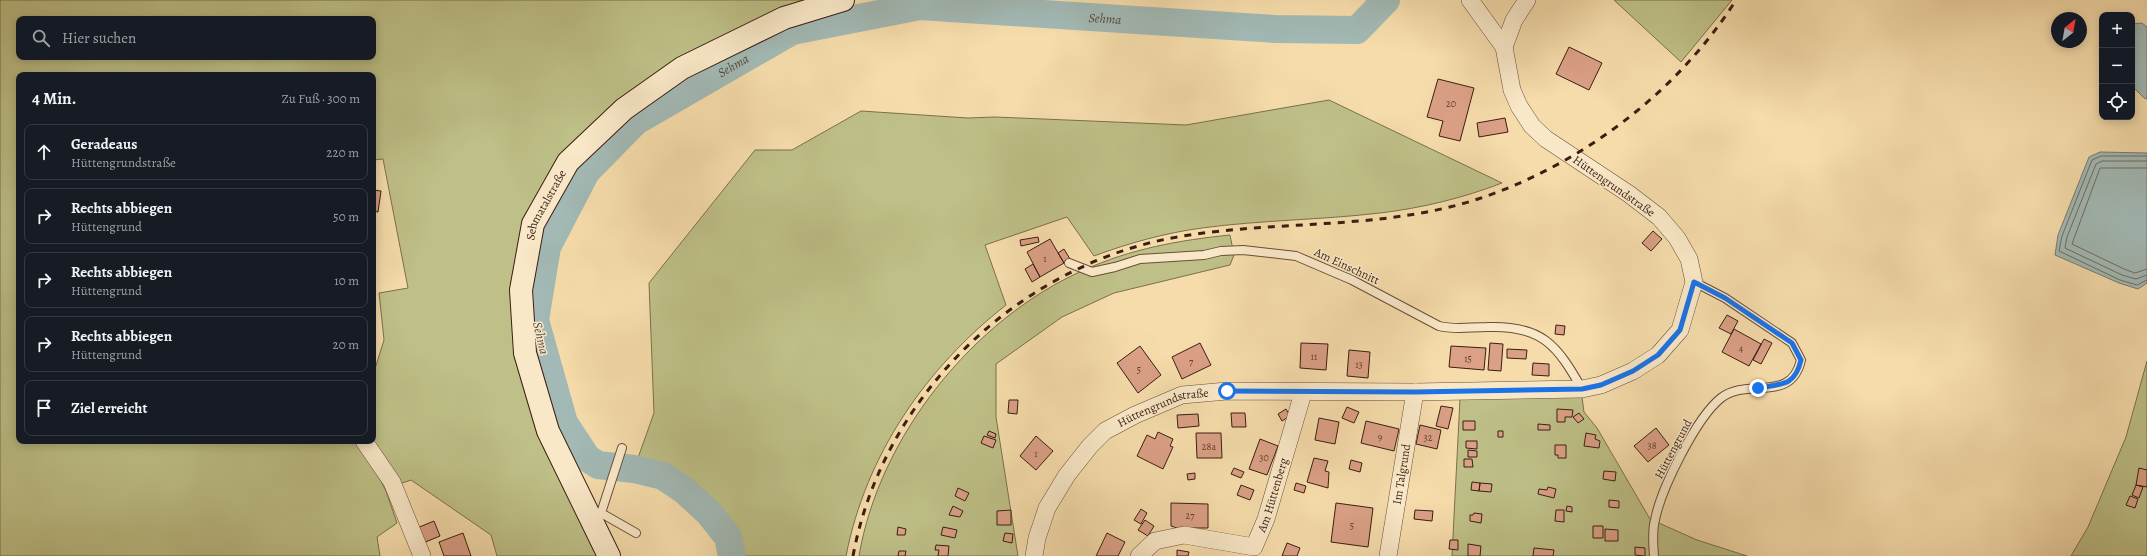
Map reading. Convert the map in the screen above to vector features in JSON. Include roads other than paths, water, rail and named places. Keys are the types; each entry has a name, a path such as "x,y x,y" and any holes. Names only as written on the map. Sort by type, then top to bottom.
{"main road":[{"name":"Sehmatalstraße","path":"609,556 596,515 548,431 525,353 521,290 533,224 568,162 624,109 682,68 784,18 843,0"}],"street":[{"name":"Hüttengrundstraße","path":"1034,556 1037,538 1047,508 1067,475 1090,446 1105,431 1135,415 1182,395 1227,391 1303,393 1582,389 1601,385 1633,371 1658,355 1680,330 1694,282 1689,259 1677,238 1659,217 1629,194 1546,139 1532,126 1519,106 1512,90 1504,47 1470,0"},
{"path":"1504,47 1514,20 1527,0"},
{"name":"Im Talgrund","path":"1388,556 1415,392"},
{"name":"Am Hüttenberg","path":"1139,556 1155,541 1184,535 1254,547 1266,519 1303,393"},
{"path":"366,444 392,482 422,556"}],"lane":[{"name":"Am Einschnitt","path":"1070,263 1092,272 1140,259 1204,255 1221,251 1243,250 1296,256 1352,280 1439,326 1454,330 1504,326 1528,331 1542,337 1563,356 1582,389"},
{"name":"Hüttengrund","path":"1654,556 1654,520 1660,499 1699,422 1721,399 1733,392 1786,384 1794,378 1801,360 1792,343 1725,298 1694,282"},
{"path":"622,448 596,515 636,533"}],"water":[{"path":"2142,23 2147,27 2147,99 2135,89 2135,24"},
{"path":"2100,152 2147,153 2147,283 2138,289 2119,283 2055,255 2058,235 2089,157"}],"waterway":[{"name":"Sehma","path":"732,556 728,537 709,513 684,490 663,476 634,469 598,465 587,458 564,423 535,320 547,247 586,172 636,121 792,31 920,6 1275,29 1357,30 1386,0"}],"railway":[{"path":"853,556 869,497 894,441 928,390 968,345 1015,306 1067,274 1124,251 1183,236 1220,231 1405,216 1442,209 1478,199 1516,184 1554,166 1590,145 1624,121 1656,94 1686,65 1712,34 1736,0"}]}
